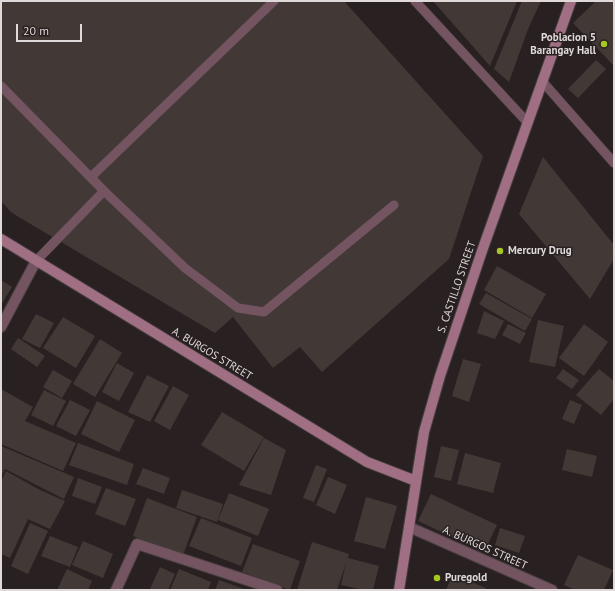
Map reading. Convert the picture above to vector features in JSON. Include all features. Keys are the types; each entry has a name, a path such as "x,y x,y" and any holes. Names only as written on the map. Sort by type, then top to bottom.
{"street":[{"name":"S. CASTILLO STREET","path":"399,590 424,432 440,376 527,122 571,1"},
{"name":"A. BURGOS STREET","path":"1,239 367,462 416,481"},
{"path":"1,326 36,261"},
{"name":"A. BURGOS STREET","path":"409,527 552,590"},
{"path":"116,590 137,544 277,590"}],"lane":[{"path":"91,178 274,1"},
{"path":"415,1 527,122"},
{"path":"542,81 614,163"},
{"path":"1,86 104,191 185,268 238,308 264,312 394,205"},
{"path":"36,261 104,191"}],"building":[{"path":"1,1 344,1 483,156 449,259 322,372 300,347 273,368 233,317 215,333 17,216 1,201"},
{"path":"433,1 517,1 490,66"},
{"path":"522,1 541,1 528,29 509,82 494,69"},
{"name":"Poblacion 5 Barangay Hall","path":"596,1 614,1 614,66 573,23"},
{"path":"596,60 606,69 578,98 568,89"},
{"path":"543,157 614,245 614,259 590,299 519,214"},
{"path":"497,266 546,294 532,318 484,290"},
{"path":"1,280 12,287 1,305"},
{"path":"486,293 532,319 525,331 479,304"},
{"path":"484,311 504,321 495,339 477,333"},
{"path":"36,314 54,323 40,348 22,339"},
{"path":"63,317 95,336 76,368 43,348"},
{"path":"538,320 564,326 555,367 529,362"},
{"path":"508,324 526,333 520,344 502,335"},
{"path":"584,324 608,342 584,376 559,358"},
{"path":"18,338 45,356 37,367 11,349"},
{"path":"100,339 122,353 95,397 73,384"},
{"path":"463,359 481,364 469,402 452,396"},
{"path":"117,363 134,373 119,401 102,392"},
{"path":"563,369 579,380 572,389 556,378"},
{"path":"599,369 614,381 614,399 601,415 576,395"},
{"path":"53,370 72,381 62,398 43,387"},
{"path":"147,375 169,386 150,422 128,412"},
{"path":"173,386 189,395 170,430 154,421"},
{"path":"1,389 33,407 25,421 76,443 63,471 1,444"},
{"path":"44,390 66,401 53,426 31,415"},
{"path":"70,400 90,410 76,436 56,426"},
{"path":"570,400 582,405 574,424 562,419"},
{"path":"97,401 135,420 119,452 81,434"},
{"path":"222,412 264,437 244,471 201,445"},
{"path":"264,438 286,450 271,495 239,485"},
{"path":"78,443 134,464 127,485 69,465"},
{"path":"1,446 74,477 64,499 5,469 1,477"},
{"path":"441,446 459,450 451,481 434,477"},
{"path":"567,449 597,456 592,477 562,470"},
{"path":"465,453 501,463 493,493 457,484"},
{"path":"316,465 327,469 314,502 303,498"},
{"path":"143,468 170,478 164,494 136,484"},
{"path":"6,471 40,490 65,501 50,529 28,519 10,558 1,554 1,482"},
{"path":"328,477 347,485 335,514 316,505"},
{"path":"78,478 102,487 95,504 72,496"},
{"path":"106,488 136,499 125,526 95,514"},
{"path":"182,490 223,504 217,522 176,508"},
{"path":"229,493 269,509 258,536 218,520"},
{"path":"431,494 497,525 484,552 418,521"},
{"path":"366,497 397,506 385,549 354,541"},
{"path":"147,498 197,517 183,555 133,536"},
{"path":"201,518 252,538 241,566 189,546"},
{"path":"30,523 48,531 28,574 11,566"},
{"path":"500,528 525,536 519,553 495,545"},
{"path":"50,536 78,547 70,567 41,556"},
{"path":"83,541 113,554 103,578 72,565"},
{"path":"312,542 349,554 348,558 379,566 373,590 364,590 341,585 346,563 337,590 297,590"},
{"path":"253,544 300,561 290,590 242,572"},
{"path":"578,555 613,570 604,590 575,590 564,585"},
{"path":"160,567 175,574 168,590 150,589"},
{"path":"67,569 92,581 88,590 57,590"},
{"path":"179,569 211,582 208,590 170,590"},
{"path":"453,574 490,590 446,590"},
{"path":"219,580 244,589 215,590"}],"place":[{"name":"Poblacion 5 Barangay Hall","path":"604,44"},
{"name":"Mercury Drug","path":"500,251"},
{"name":"Puregold","path":"437,578"}]}
